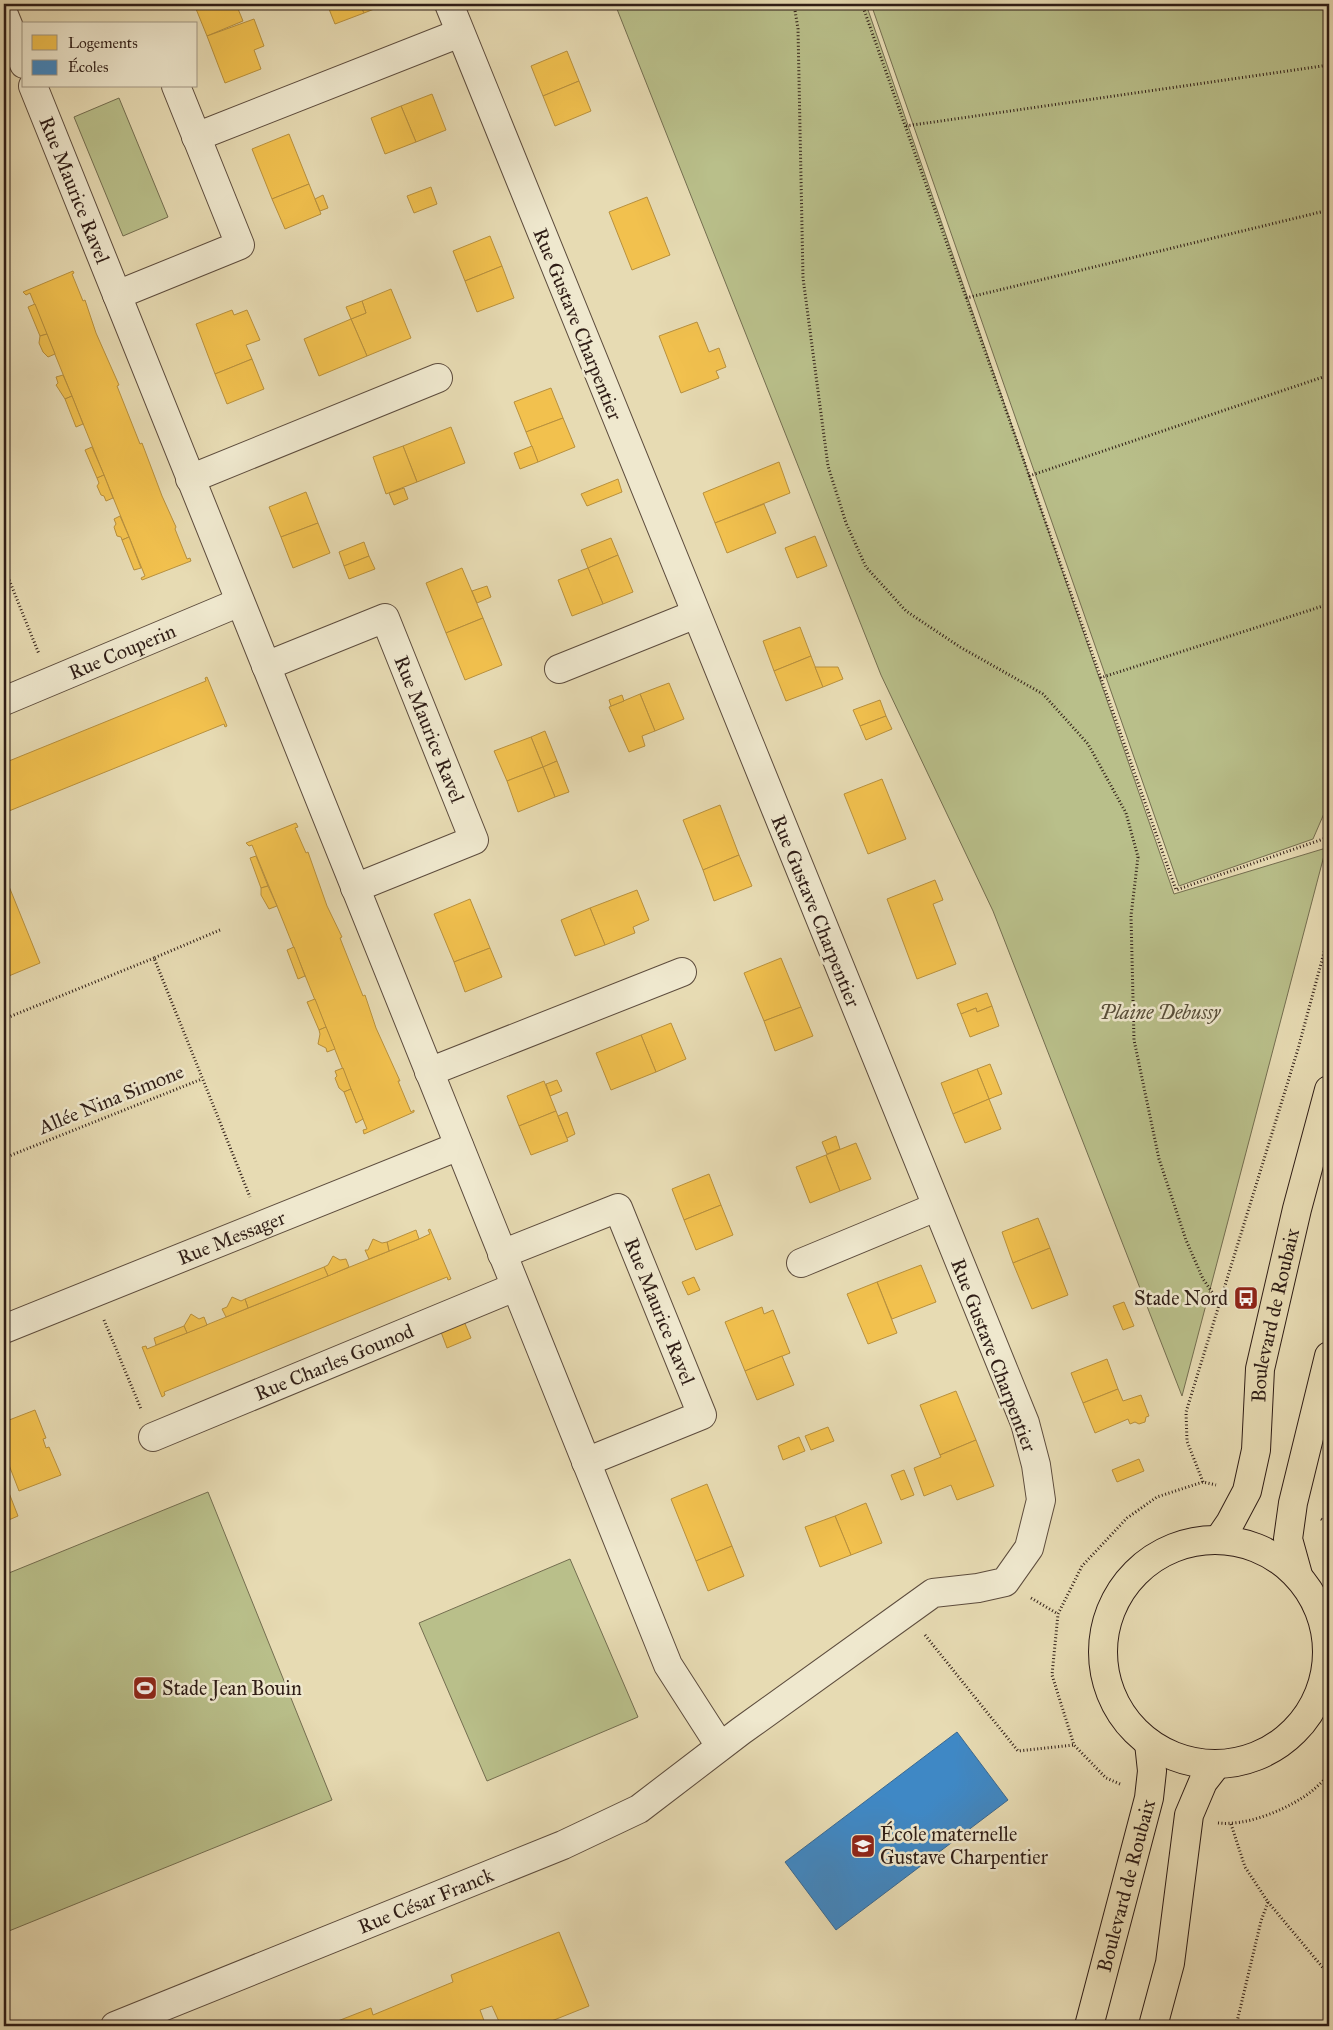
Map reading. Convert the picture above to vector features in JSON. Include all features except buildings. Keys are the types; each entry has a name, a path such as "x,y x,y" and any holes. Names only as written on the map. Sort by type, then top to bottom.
{"main road":[{"name":"Boulevard de Roubaix","path":"1219,1539 1247,1491 1256,1450 1260,1368 1297,1209 1329,1090"},
{"path":"1298,1575 1288,1539 1293,1503 1329,1356"},
{"path":"1219,1539 1248,1544 1275,1556 1298,1575 1322,1605 1328,1653 1321,1703 1282,1742 1262,1754 1241,1762 1217,1764 1194,1762 1170,1755 1150,1743 1126,1721 1111,1693 1103,1662 1104,1630 1115,1600 1133,1574 1158,1554 1187,1542 1219,1539"},
{"name":"Boulevard de Roubaix","path":"1089,2026 1149,1798 1152,1772 1150,1743"},
{"path":"1153,2026 1170,1963 1189,1815 1203,1782 1217,1764"}],"street":[{"name":"Rue Gustave Charpentier","path":"448,4 1025,1423 1036,1464 1041,1500 1029,1548 1006,1582 978,1588 933,1593 720,1746"},
{"path":"4,14 15,57"},
{"path":"196,137 460,33"},
{"name":"Rue Maurice Ravel","path":"34,88 668,1665 720,1746"},
{"path":"117,295 240,245 177,88"},
{"path":"190,479 438,378"},
{"name":"Rue Couperin","path":"4,701 240,602"},
{"path":"560,669 696,614"},
{"name":"Rue Maurice Ravel","path":"266,666 386,618 474,840 355,888"},
{"path":"429,1072 682,972"},
{"name":"Rue Messager","path":"4,1329 459,1146"},
{"path":"801,1263 936,1207"},
{"name":"Rue Maurice Ravel","path":"502,1254 618,1208 702,1416 586,1462"},
{"name":"Rue Charles Gounod","path":"153,1437 515,1287"},
{"name":"Rue César Franck","path":"115,2026 572,1841 639,1810 720,1746"}],"path":[{"path":"794,4 798,29 803,278 828,466 846,524 866,567 906,612 1043,694 1088,744 1126,814 1138,857 1131,916 1134,1040 1159,1159 1186,1240 1202,1279 1219,1302"},
{"path":"862,4 1176,890 1329,837"},
{"path":"906,126 1329,65"},
{"path":"966,298 1329,210"},
{"path":"1029,476 1329,375"},
{"path":"4,567 49,682"},
{"path":"1100,678 1329,604"},
{"path":"4,1019 220,930"},
{"path":"1203,1482 1186,1442 1186,1412 1298,1049 1329,934"},
{"path":"154,958 261,1225"},
{"name":"Allée Nina Simone","path":"4,1158 202,1080"},
{"path":"92,1293 153,1437"},
{"path":"1128,1788 1106,1778 1074,1745 1052,1674 1058,1614 1082,1566 1127,1518 1157,1497 1203,1482 1222,1486"},
{"path":"906,1612 1018,1751 1074,1745"},
{"path":"1216,1823 1231,1824 1260,1817 1303,1798 1329,1776"},
{"path":"1231,1824 1245,1867 1268,1902 1329,1975"},
{"path":"1236,2026 1261,1921 1268,1902"}],"green space":[{"name":"Plaine Debussy","path":"615,4 866,4 1174,894 1326,848 1182,1396 993,911 881,675"},
{"path":"871,4 1329,4 1329,802 1313,839 1179,886"},
{"path":"119,98 168,217 123,236 74,117"},
{"name":"Stade Jean Bouin","path":"208,1492 332,1800 4,1933 4,1575"},
{"path":"570,1559 638,1717 487,1781 419,1623"}],"place":[{"name":"Stade Nord","path":"1246,1298"},
{"name":"Stade Jean Bouin","path":"145,1688"},
{"name":"École maternelle Gustave Charpentier","path":"863,1846"}]}
